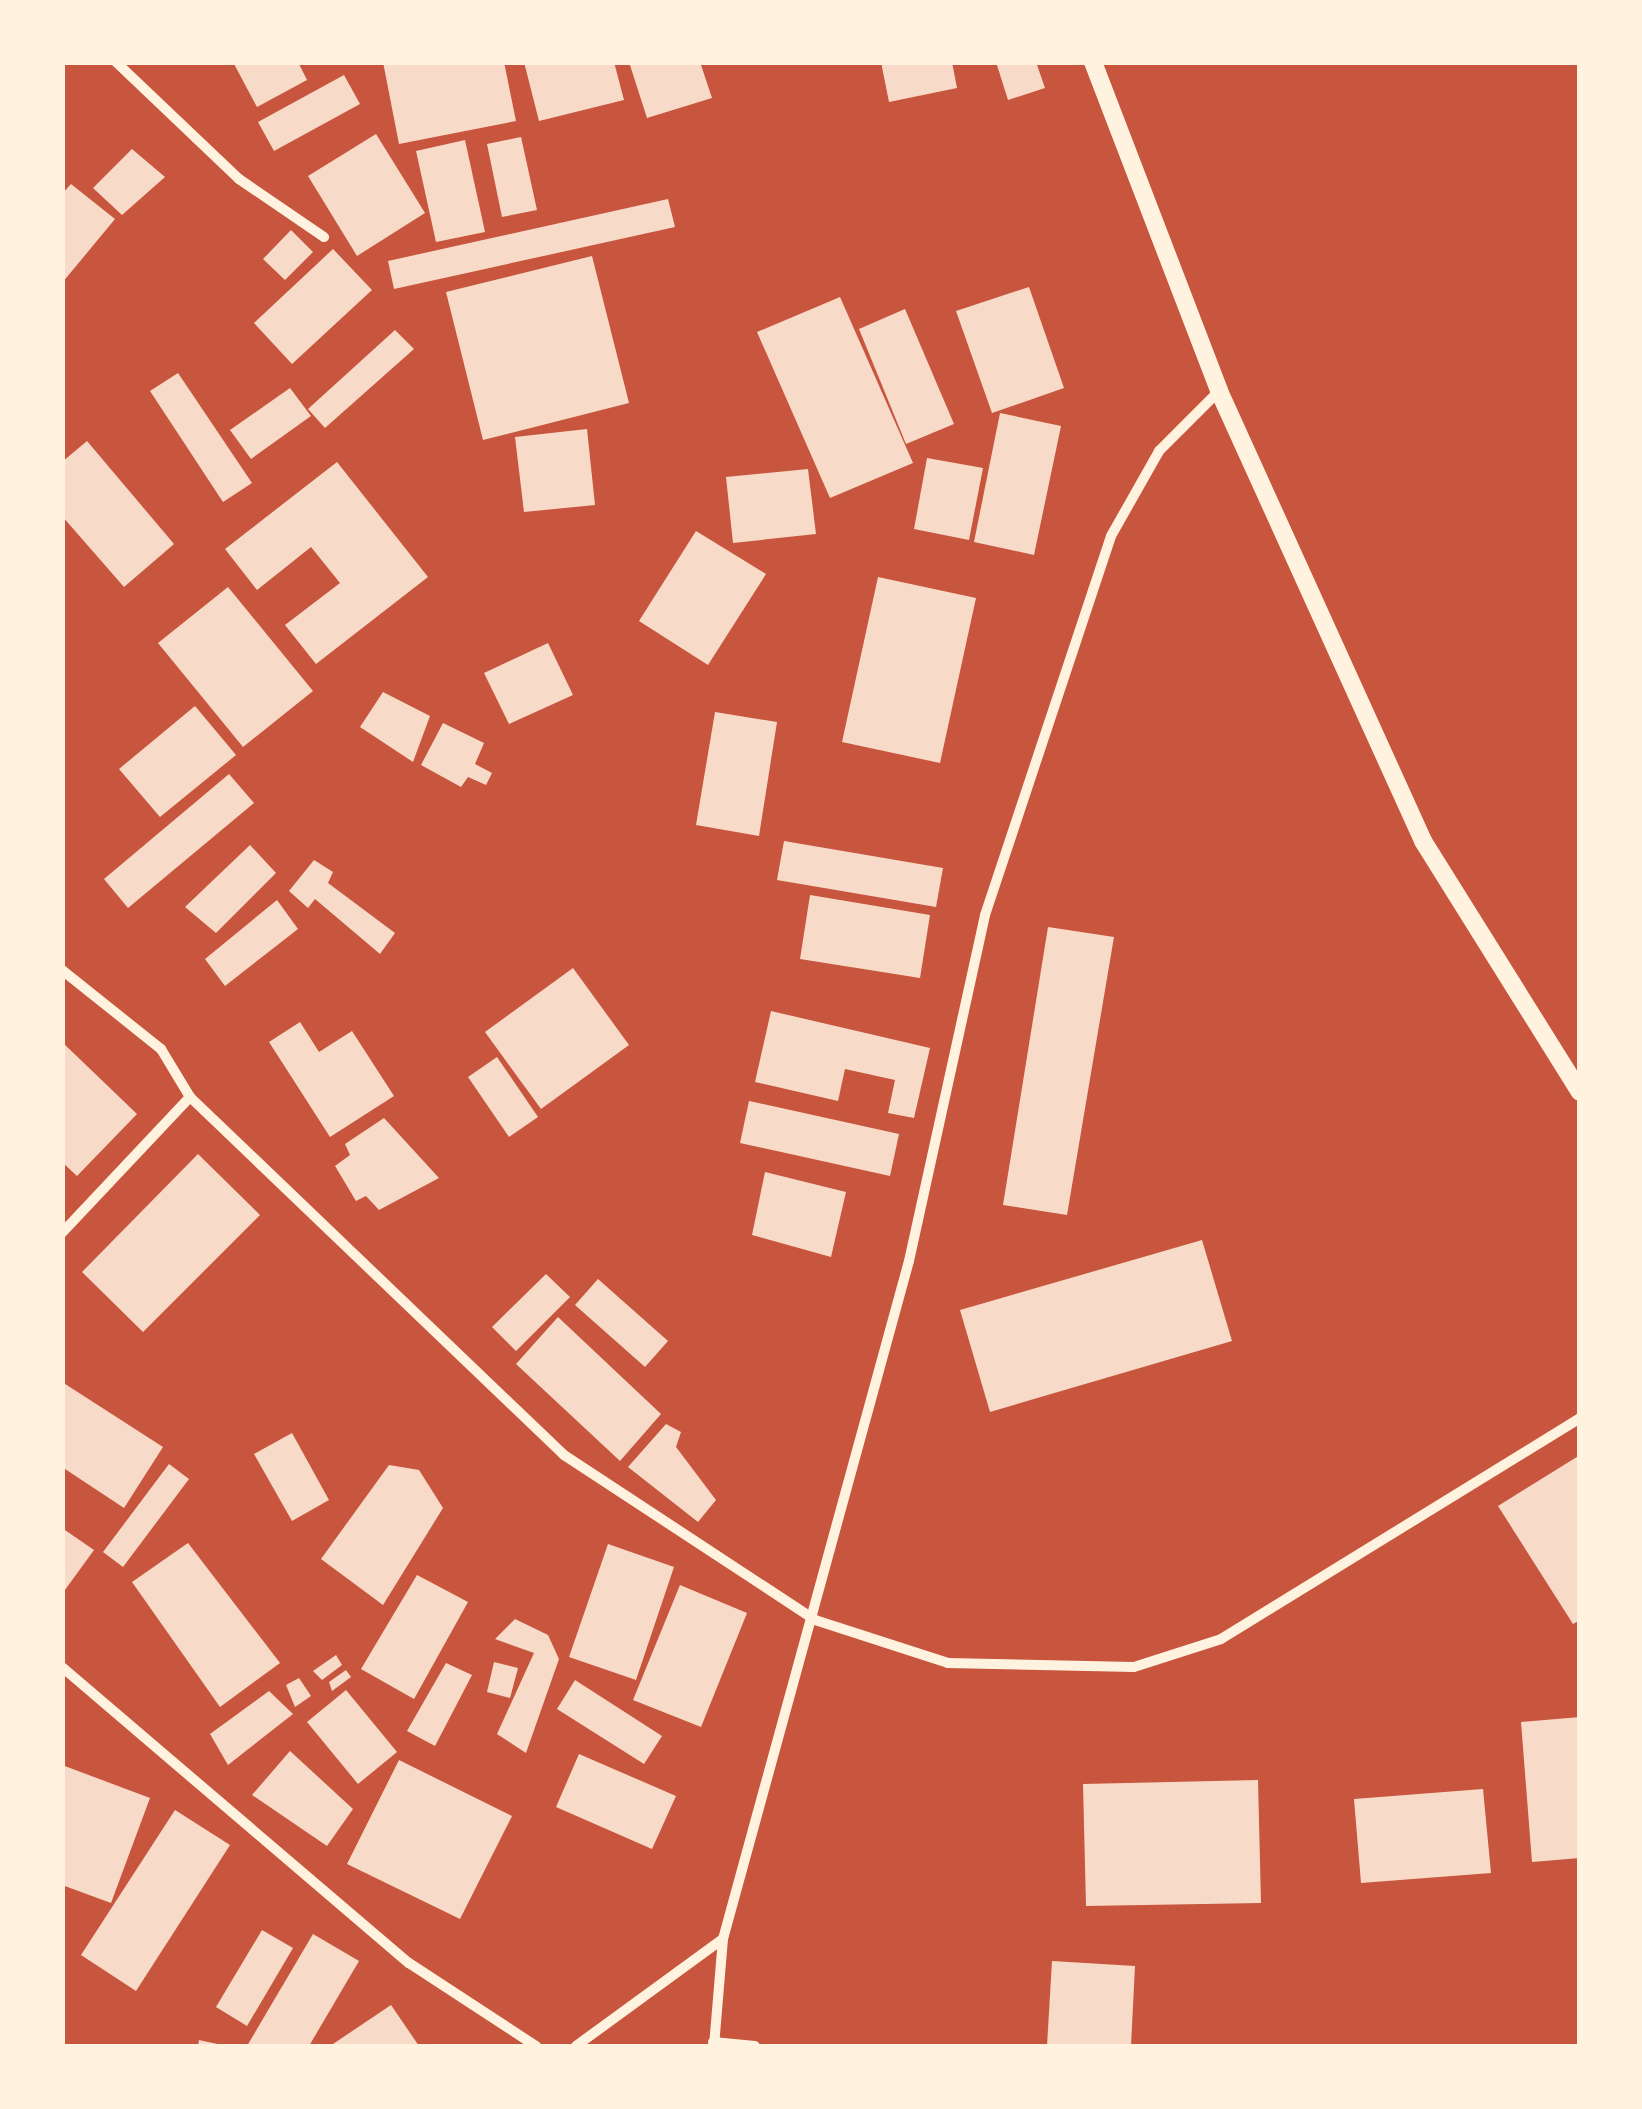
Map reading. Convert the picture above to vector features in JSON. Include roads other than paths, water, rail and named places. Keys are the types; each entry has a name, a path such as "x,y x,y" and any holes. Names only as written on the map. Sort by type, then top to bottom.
{"street":[{"path":"116,62 239,179 324,237"},
{"path":"1093,62 1219,391 1423,841 1580,1092"},
{"path":"755,2046 714,2044 724,1939 815,1620 909,1261 985,914 1063,663 1111,536 1159,451 1219,391"},
{"path":"62,970 161,1049 190,1097 564,1455 815,1620 948,1662 1134,1668 1220,1639 1580,1418"},
{"path":"62,1233 190,1097"},
{"path":"62,1667 409,1963 536,2046"},
{"path":"576,2046 634,2013 724,1939"}]}
